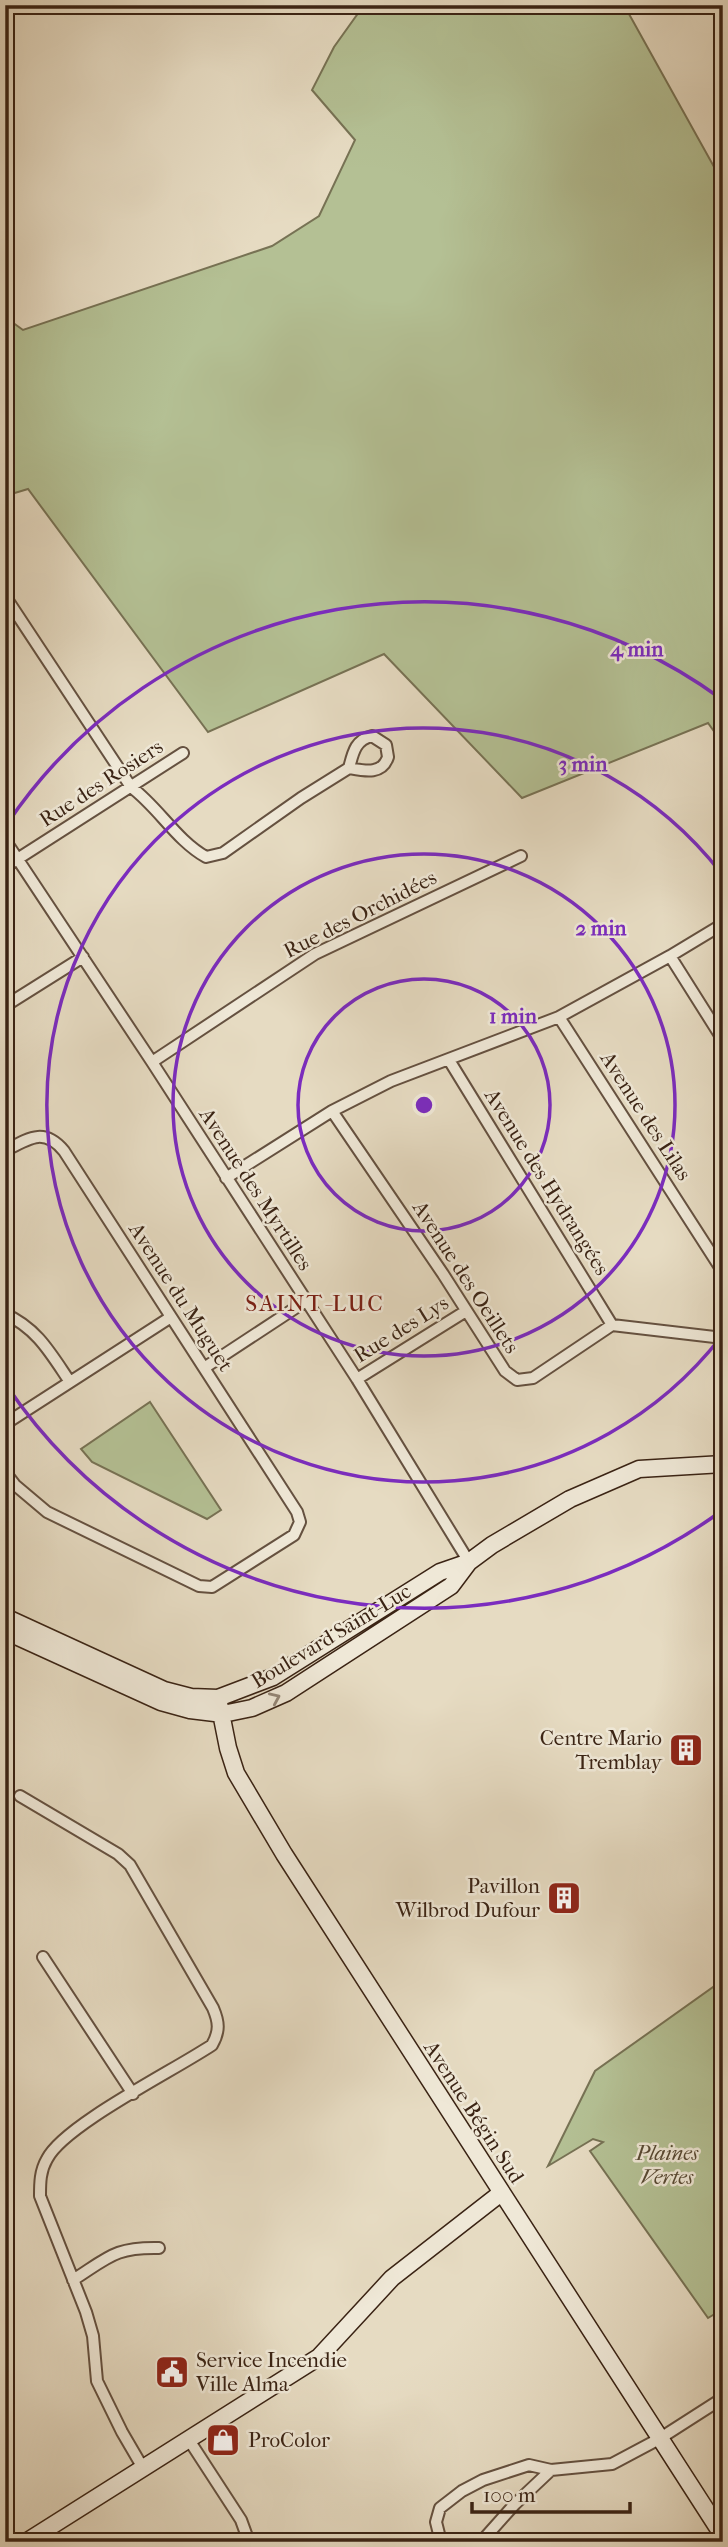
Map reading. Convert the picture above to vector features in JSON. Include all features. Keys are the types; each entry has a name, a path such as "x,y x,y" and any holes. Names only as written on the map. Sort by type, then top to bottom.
{"street":[{"path":"5,596 131,787 149,800 190,848 206,857 223,853 349,768"},
{"name":"Rue des Rosiers","path":"5,867 183,753"},
{"name":"Avenue des Myrtilles","path":"5,840 357,1379 469,1562"},
{"name":"Rue des Orchidées","path":"152,1062 315,954 521,856"},
{"path":"226,1178 332,1111 391,1082 559,1017 723,924"},
{"path":"670,956 723,1040"},
{"path":"5,1006 83,957"},
{"name":"Avenue des Lilas","path":"559,1017 719,1257 723,1272"},
{"name":"Avenue des Hydrangées","path":"449,1060 612,1325"},
{"name":"Avenue des Oeillets","path":"332,1111 505,1371 517,1380 533,1378 612,1325"},
{"name":"Avenue du Muguet","path":"5,1151 22,1140 46,1136 55,1140 64,1151 297,1512 300,1522 294,1535 212,1587 199,1586 47,1512 15,1485 5,1472"},
{"path":"204,1368 306,1301"},
{"name":"Rue des Lys","path":"357,1379 466,1311"},
{"path":"5,1314 22,1321 36,1333 70,1382"},
{"path":"5,1424 171,1317"},
{"path":"612,1325 723,1338"},
{"name":"Boulevard Saint-Luc","path":"5,1631 161,1702 190,1710 220,1706 251,1707 285,1693 451,1586 469,1562 492,1545 595,1486 639,1469 723,1464"},
{"name":"Boulevard Saint-Luc","path":"5,1617 164,1690 220,1706"},
{"name":"Avenue Bégin Sud","path":"220,1706 236,1773 270,1831 723,2536"},
{"path":"20,1796 118,1854 130,1865 219,2023 218,2035 212,2045 67,2136 47,2157 39,2179 40,2196 93,2336 97,2381 143,2468"},
{"path":"43,1957 133,2094"},
{"path":"26,2542 319,2357 392,2278 501,2193"},
{"path":"73,2280 117,2252 134,2248 159,2248"},
{"path":"442,2542 436,2522 440,2508 462,2491 483,2480 529,2465 551,2470 611,2464 659,2440 723,2398"},
{"path":"189,2440 242,2520 249,2542"},
{"path":"481,2542 515,2504 551,2470"}],"green space":[{"path":"364,5 624,5 723,183 723,744 708,723 522,798 384,654 208,732 28,489 5,496 5,317 23,330 272,246 319,216 355,140 312,90 334,47"},
{"path":"150,1402 221,1510 207,1519 92,1462 81,1449"},
{"name":"Plaines Vertes","path":"723,1980 723,2309 708,2318 590,2151 603,2142 593,2139 548,2166 595,2071"}],"place":[{"name":"Centre Mario Tremblay","path":"686,1750"},
{"name":"Pavillon Wilbrod Dufour","path":"564,1898"},
{"name":"Service Incendie Ville Alma","path":"172,2372"},
{"name":"ProColor","path":"223,2440"}],"district":[{"name":"SAINT-LUC","path":"315,1303"}]}
